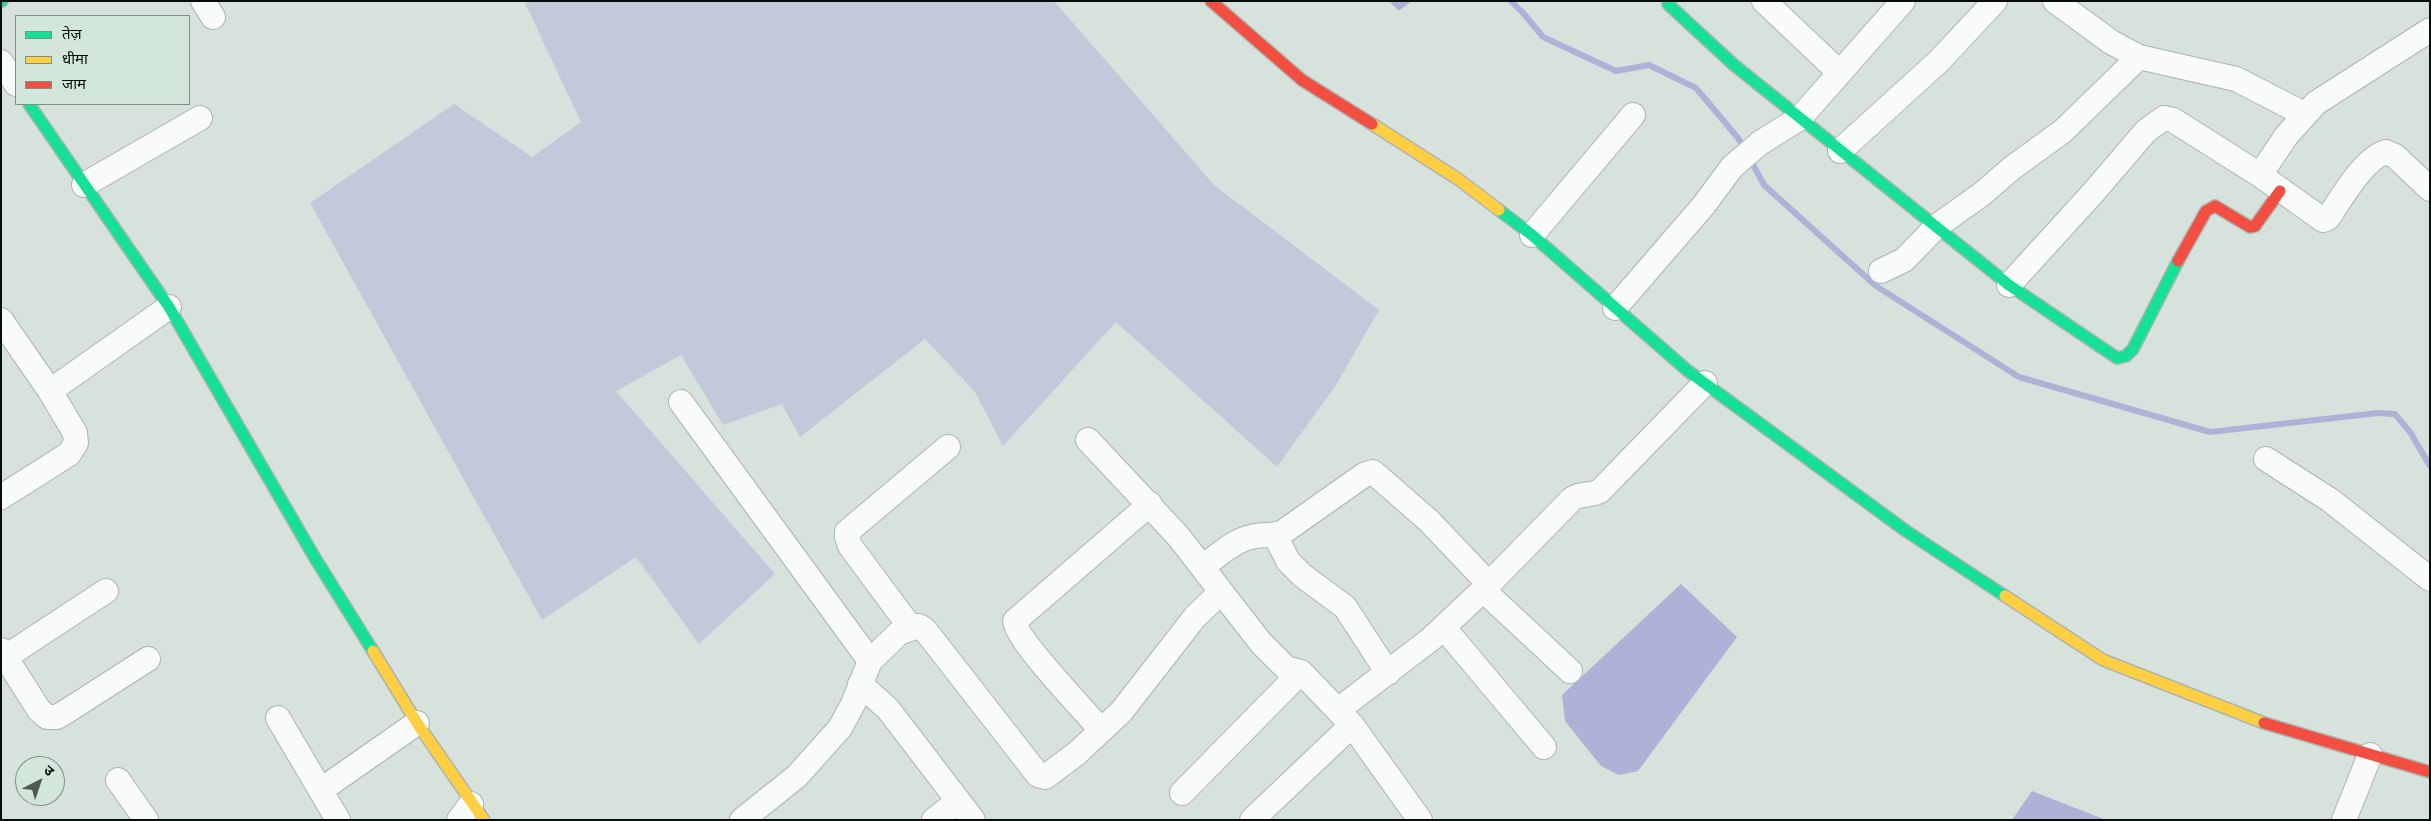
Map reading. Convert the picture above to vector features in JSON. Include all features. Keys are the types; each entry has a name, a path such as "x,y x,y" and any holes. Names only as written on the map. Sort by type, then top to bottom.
{"street":[{"path":"1210,1 1302,80 1458,179 1532,236 1705,383 1906,531 2103,660 2265,724 2430,772"},
{"path":"1764,1 1840,73"},
{"path":"1616,308 1704,205 1732,166 1760,143 1800,118 1902,1"},
{"path":"1840,151 1939,61 1995,1"},
{"path":"2055,1 2110,42 2139,57 2236,79 2304,114"},
{"path":"1668,4 1734,65 2009,285 2118,358 2123,358 2133,349 2165,284 2206,211 2215,206 2250,227 2256,226 2280,190"},
{"path":"2260,175 2304,114 2316,103 2430,30"},
{"path":"1881,271 1904,260 1937,226 1982,194 2012,168 2063,131 2139,57"},
{"path":"1,62 15,83"},
{"path":"30,105 169,307 315,558 471,814"},
{"path":"1532,236 1633,115"},
{"path":"84,185 200,118"},
{"path":"2009,285 2092,194 2146,131 2164,118 2172,120 2260,175 2323,220 2328,218 2370,161 2379,154 2386,152 2395,156 2430,189"},
{"path":"50,391 169,307"},
{"path":"1,497 69,454 76,443 75,432 50,391 4,330"},
{"path":"1252,820 1345,717 1388,673 1444,628 1572,499 1577,495 1592,495 1600,492 1705,383"},
{"path":"682,402 870,661"},
{"path":"1088,440 1150,504 1203,566 1261,643 1286,668 1301,672 1345,717 1420,820"},
{"path":"911,628 850,546 847,532 948,447"},
{"path":"2266,458 2330,500 2430,579"},
{"path":"1203,566 1242,540 1257,536 1275,535 1321,508 1364,475 1373,472 1428,521 1486,587 1570,671"},
{"path":"1102,730 1051,673 1018,631 1015,621 1150,504"},
{"path":"1275,535 1288,561 1317,588 1345,607 1388,673"},
{"path":"106,591 3,655 39,710 47,717 56,717 67,712 148,659"},
{"path":"742,820 797,776 822,750 840,728 853,704 870,661 899,633 919,626 925,630 1038,775 1045,777 1102,730 1133,697 1195,617 1221,592"},
{"path":"1444,628 1544,747"},
{"path":"1182,792 1301,672"},
{"path":"860,684 888,709 973,820"},
{"path":"278,718 338,820"},
{"path":"321,790 417,723"},
{"path":"2344,820 2370,755"},
{"path":"118,780 146,820"},
{"path":"934,820 958,801"}],"shaded area":[{"path":"524,1 1054,1 1214,185 1379,310 1336,385 1277,467 1116,322 1003,446 975,392 925,339 800,437 782,404 723,425 681,355 616,391 775,574 699,644 636,557 542,620 310,203 454,104 532,157 581,122"}],"water":[{"path":"1681,584 1737,637 1638,771 1619,775 1601,766 1565,721 1562,695"},
{"path":"2032,791 2106,820 2012,820"}],"waterway":[{"path":"1393,1 1399,7 1407,1"},
{"path":"1511,1 1543,37 1616,71 1649,65 1696,88 1738,138 1745,150"},
{"path":"1750,159 1764,185 1876,286 2019,377 2210,432 2378,413 2395,414 2410,432 2430,466"}],"traffic: fast":[{"path":"1668,4 1734,65 2009,285 2117,358 2126,356 2133,349 2178,261"},
{"path":"30,105 169,307 315,558 373,651"},
{"path":"1499,210 1532,235 1688,371 1906,531 2005,596"}],"traffic: slow":[{"path":"1372,124 1458,179 1499,210"},
{"path":"2005,596 2103,660 2264,723"},
{"path":"373,651 417,723 484,820"}],"traffic: jam":[{"path":"1211,1 1302,80 1372,124"},
{"path":"2178,261 2206,211 2215,206 2250,227 2255,226 2280,191"},
{"path":"2264,723 2430,772"}]}
